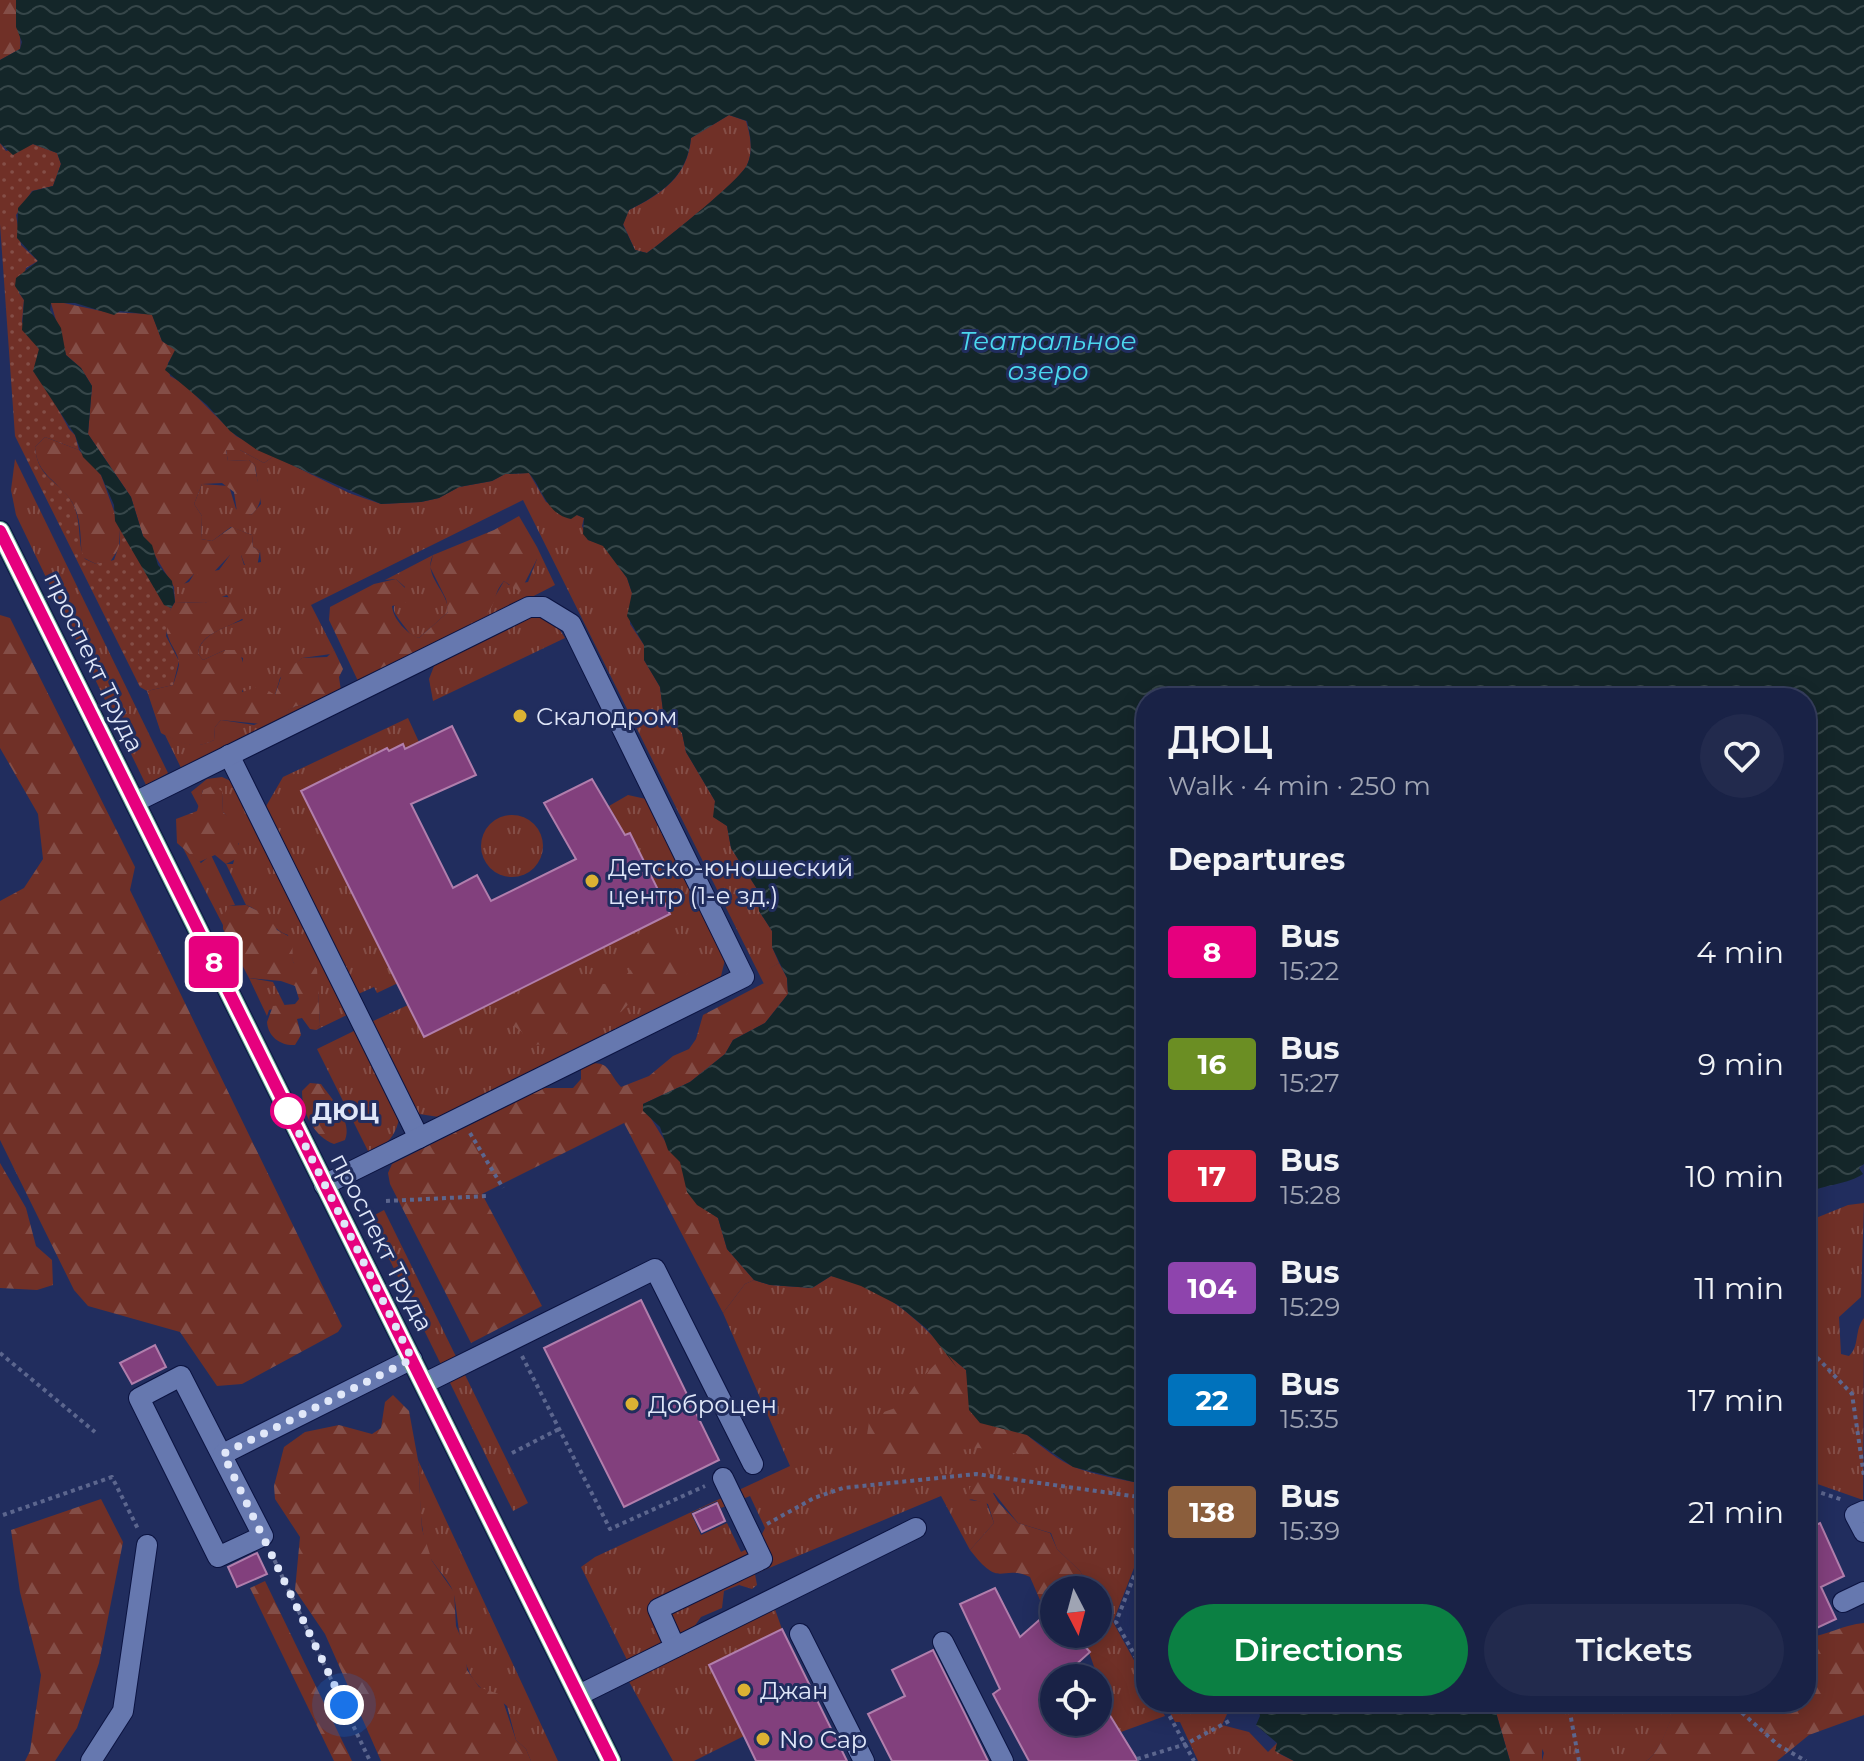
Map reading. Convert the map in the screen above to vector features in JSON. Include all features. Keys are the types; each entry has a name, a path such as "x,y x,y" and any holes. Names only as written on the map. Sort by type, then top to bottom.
{"main road":[{"name":"проспект Труда","path":"0,531 611,1761"}],"lane":[{"path":"135,802 529,607 543,607 571,624 744,977 324,1185"},
{"path":"229,755 419,1138"},
{"path":"425,1383 655,1269 753,1464"},
{"path":"223,1454 412,1359"},
{"path":"181,1376 223,1454 263,1536 218,1557 139,1398 181,1376"},
{"path":"675,1647 658,1609 762,1559 723,1478"},
{"path":"1857,1506 1855,1515 1864,1532"},
{"path":"579,1695 916,1528"},
{"path":"91,1761 123,1711 147,1545"},
{"path":"1843,1602 1864,1592"},
{"path":"800,1634 864,1761"},
{"path":"943,1642 1003,1761"}],"path":[{"path":"460,1117 503,1188"},
{"path":"386,1201 488,1196"},
{"path":"513,1339 610,1529 723,1478"},
{"path":"0,1353 95,1432"},
{"path":"1816,1356 1852,1394 1864,1476"},
{"path":"512,1453 559,1429"},
{"path":"750,1534 814,1498 843,1488 976,1474 1136,1497"},
{"path":"3,1515 112,1477 147,1545"},
{"path":"1816,1492 1857,1506"},
{"path":"263,1536 370,1761"},
{"path":"1136,1571 1116,1622 1136,1654"},
{"path":"1168,1712 1194,1761"},
{"path":"1569,1712 1579,1761"},
{"path":"1741,1712 1778,1745 1806,1761"},
{"path":"1137,1759 1186,1744 1229,1721"}],"green space":[{"path":"0,0 16,0 20,49 0,60"},
{"path":"729,115 746,121 750,137 749,160 742,173 647,253 635,250 623,224 629,210 662,190 679,173 685,163 691,138"},
{"path":"0,143 6,151 33,144 57,153 61,164 53,186 32,191 16,215 21,245 38,261 26,268 19,293 24,300 22,322 39,349 44,383 75,435 79,450 45,437 35,447 37,458 40,467 73,504 85,559 96,564 114,560 120,543 120,528 164,604 171,608 166,636 179,661 173,685 147,691 140,687 15,436 0,224"},
{"path":"51,303 106,312 152,314 162,341 176,350 168,363 170,376 184,384 236,436 274,456 264,463 240,450 226,450 228,461 249,460 255,465 260,497 251,515 237,512 234,492 222,483 202,484 194,504 202,516 201,539 212,541 232,527 252,535 253,547 260,551 257,567 246,568 241,555 230,555 210,576 194,574 181,587 174,587 143,536 131,497 88,434 92,386 81,368 66,355"},
{"path":"45,437 79,450 101,475 120,528 119,548 110,562 96,564 82,557 75,508 44,471 37,457 35,447"},
{"path":"226,450 240,450 264,463 274,456 349,493 381,504 421,502 439,498 459,487 492,481 505,474 529,473 546,502 584,518 582,526 588,540 603,545 627,578 632,593 630,624 644,645 644,660 660,687 663,711 682,733 686,752 715,801 714,817 727,826 731,848 757,889 759,911 772,931 772,947 779,963 769,969 769,981 764,984 523,500 311,605 334,650 331,654 302,658 280,678 275,695 245,694 241,688 243,658 225,650 203,660 198,654 208,636 243,620 227,595 205,603 175,602 174,587 189,582 194,574 219,570 230,555 241,555 244,565 261,562 260,551 253,547 252,535 231,527 212,541 201,539 202,516 194,504 202,484 229,486 236,509 251,515 261,504 255,465 249,460 228,461"},
{"path":"15,459 168,773 146,785 16,515 11,490"},
{"path":"519,516 537,547 537,559 520,592 504,581 490,610 474,624 443,643 358,681 329,620 330,607 374,584 396,579 412,595 410,601 392,606 393,611 401,625 419,638 448,612 446,599 430,567 433,555 494,530"},
{"path":"537,547 555,585 421,654 483,617 504,581 509,585 528,582 537,559"},
{"path":"433,555 431,570 445,597 448,612 419,638 410,634 394,610 405,587 396,579 385,580"},
{"path":"218,596 242,599 246,616 210,635 204,640 198,654 203,660 225,650 239,650 244,666 242,692 261,686 275,695 282,674 302,658 327,657 334,650 343,669 339,677 341,691 312,705 296,706 261,724 221,720 215,727 214,740 200,745 181,743 161,733 147,691 173,685 178,670 178,659 167,632 169,614 175,602 205,603"},
{"path":"532,612 556,624 565,638 433,701 429,679 436,661"},
{"path":"0,615 10,618 135,867 130,890 342,1326 338,1332 242,1384 217,1386 180,1332 88,1306 74,1290 0,1140 0,901 24,888 43,859 38,814 0,748"},
{"path":"312,705 182,770 165,735 201,745 214,740 215,727 221,720 254,725 296,706"},
{"path":"408,718 419,742 405,749 402,745 398,983 377,993 374,987 356,995 265,808 283,777"},
{"path":"222,777 233,782 351,1013 316,1030 320,1025 318,992 293,962 288,935 246,905 226,864 233,864 239,844 223,812 222,793 203,790 199,807 191,792 207,779"},
{"path":"212,786 222,791 223,812 233,822 240,848 240,857 226,864 215,855 199,862 177,843 176,819 197,811 203,790"},
{"path":"628,795 646,799 726,956 721,976 439,1117 419,1114 371,1022 408,1005 670,914 630,833 625,835 609,806"},
{"path":"512,815 524,817 534,824 541,834 541,858 534,868 524,875 512,877 500,875 490,868 483,858 481,846 483,834 490,824 500,817"},
{"path":"183,848 201,863 211,855 235,905 229,906 223,925"},
{"path":"246,905 268,916 277,930 292,938 293,962 297,965 313,964 317,969 320,1025 316,1030 310,1029 302,1018 297,1019 301,1035 295,1045 276,1040 267,1022 273,1006 295,1004 299,999 295,986 281,981 249,978 223,929 223,916 229,906"},
{"path":"654,936 680,941 685,956 695,962 692,970 663,995 635,997 621,1012 588,1019 550,1044 530,1045 522,1032 504,1019 505,1010 541,995 563,980 601,984 621,979"},
{"path":"779,963 787,978 788,994 765,1023 733,1040 725,1054 690,1082 643,1104 680,1161 692,1194 718,1218 727,1249 754,1280 745,1284 723,1313 624,1123 482,1194 542,1306 471,1343 390,1184 388,1173 392,1164 484,1118 532,1088 573,1088 581,1079 581,1066 603,1065 621,1087 649,1076 673,1056 689,1049 696,1039 703,1015 768,981 768,969"},
{"path":"249,978 273,982 285,1006 269,1010 267,1016"},
{"path":"358,1029 400,1114 390,1138 381,1147 368,1151 317,1049"},
{"path":"310,1083 321,1084 340,1111 346,1126 345,1140 334,1144 327,1141 310,1123 302,1091"},
{"path":"0,1163 26,1208 36,1246 52,1260 53,1285 37,1290 0,1288"},
{"path":"1864,1203 1861,1297 1839,1317 1841,1354 1849,1356 1855,1348 1864,1318 1863,1500 1816,1484 1816,1218 1848,1205"},
{"path":"384,1210 528,1503 513,1511 369,1218"},
{"path":"831,1276 863,1286 891,1301 916,1320 1004,1415 1050,1453 1082,1470 1136,1483 1136,1563 1113,1622 1136,1664 1136,1712 1163,1712 1165,1716 1121,1732 1112,1718 1112,1664 1093,1664 1088,1648 1112,1648 1112,1576 1083,1576 1057,1549 1051,1533 1018,1523 994,1493 969,1500 986,1502 994,1523 970,1550 941,1496 755,1574 757,1585 752,1589 739,1585 724,1591 722,1608 701,1617 677,1651 772,1601 782,1629 709,1665 744,1736 694,1761 673,1761 627,1678 634,1674 581,1567 595,1557 790,1466 723,1313 745,1284 754,1280 770,1285 812,1288","holes":["750,1496 765,1528 757,1544 741,1552 727,1523 701,1535 691,1513 717,1501 721,1508"]},
{"path":"946,1353 966,1370 968,1394 980,1423 1027,1435 1040,1447 1039,1452 1027,1455 979,1448 958,1450 934,1460 908,1455 884,1463 872,1460 865,1448 869,1422 878,1414 901,1406 915,1385"},
{"path":"393,1395 409,1411 418,1460 422,1529 432,1561 454,1592 456,1626 465,1647 467,1670 479,1687 501,1695 516,1740 526,1749 531,1761 381,1761 325,1634 295,1590 300,1537 275,1499 274,1486 284,1447 305,1432 339,1425 372,1434 381,1428 385,1402"},
{"path":"418,1460 558,1761 531,1761 526,1749 516,1740 507,1706 480,1687 471,1676 463,1654 454,1595 428,1553 425,1541"},
{"path":"976,1481 986,1481 998,1502 1018,1523 1050,1533 1057,1549 1083,1576 1040,1576 1040,1600 1030,1577 989,1570 970,1550 994,1523 988,1504 967,1498 970,1487"},
{"path":"101,1499 123,1542 99,1663 77,1728 55,1761 25,1761 30,1751 41,1675 20,1592 11,1530"},
{"path":"265,1581 352,1761 334,1761 250,1588"},
{"path":"1864,1623 1864,1715 1809,1735 1777,1761 1646,1761 1657,1750 1674,1712 1816,1712 1816,1636"},
{"path":"1170,1712 1225,1712 1222,1725 1249,1732 1268,1752 1277,1743 1280,1754 1294,1761 1198,1761 1180,1722 1175,1722"},
{"path":"1496,1712 1525,1712 1542,1738 1542,1761 1510,1761"},
{"path":"1524,1712 1674,1712 1657,1750 1646,1761 1542,1761 1544,1753"}],"water":[{"name":"Театральное озеро","path":"16,0 1864,0 1864,1164 1859,1168 1863,1174 1816,1190 1816,688 1136,688 1136,1483 1073,1467 1027,1435 980,1423 969,1410 966,1370 948,1355 957,1368 927,1329 898,1305 861,1286 831,1276 812,1288 770,1285 754,1280 727,1249 718,1218 697,1205 687,1192 680,1162 668,1150 660,1127 643,1111 643,1104 690,1082 725,1054 733,1040 765,1023 788,994 787,978 772,947 772,931 759,911 757,889 731,848 727,826 713,817 715,801 686,752 682,733 663,711 660,687 644,660 644,645 627,616 632,593 627,578 603,546 588,540 583,534 584,518 577,515 571,519 556,512 529,473 505,474 492,481 459,487 439,498 421,502 381,504 257,450 230,431 207,405 165,370 175,350 162,341 152,315 120,311 114,315 75,303 51,303 50,310 61,328 66,355 81,368 92,386 88,434 131,497 143,536 152,545 158,565 172,581 175,602 171,608 164,605 115,521 114,505 101,475 83,457 75,435 33,371 39,349 22,330 24,300 15,286 16,278 38,261 17,238 18,208 33,191 53,186 61,164 57,153 33,144 13,155 0,143 0,60 20,49 22,42 16,27","holes":["729,115 747,121 751,143 747,165 731,183 647,253 635,250 623,225 629,210 671,182 684,163 691,138"]},
{"path":"1259,1712 1496,1712 1510,1761 1294,1761 1275,1751 1277,1743 1256,1725"}],"building":[{"name":"Детско-юношеский центр (1-е зд.)","path":"452,726 476,775 411,804 453,888 477,875 491,901 576,859 544,803 592,779 625,835 630,833 670,914 424,1037 301,791 387,748 389,751 403,744 405,749"},
{"name":"Доброцен","path":"641,1300 719,1460 624,1507 544,1348"},
{"path":"155,1345 166,1367 132,1384 120,1363"},
{"path":"717,1503 725,1521 702,1532 693,1514"},
{"path":"1820,1523 1844,1576 1821,1587 1836,1619 1816,1628 1816,1525"},
{"path":"257,1553 267,1574 237,1587 228,1567"},
{"path":"995,1588 1020,1637 1040,1619 1040,1648 1086,1648 1090,1652 1077,1664 1040,1664 1040,1736 1112,1736 1112,1719 1138,1761 1029,1761 993,1694 1000,1689 960,1604"},
{"path":"782,1629 847,1761 756,1761 709,1665"},
{"path":"933,1650 988,1761 892,1761 868,1714 905,1696 892,1670"}],"bus line":[{"name":"8","path":"0,531 611,1761"}],"place":[{"name":"Скалодром","path":"520,716"},
{"name":"Детско-юношеский центр (1-е зд.)","path":"592,881"},
{"name":"ДЮЦ","path":"288,1111"},
{"name":"Доброцен","path":"632,1404"},
{"name":"Джан","path":"744,1690"},
{"name":"No Cap","path":"763,1739"}],"route":[{"path":"288,1111 284,1103 412,1359 223,1454 344,1705"}]}
